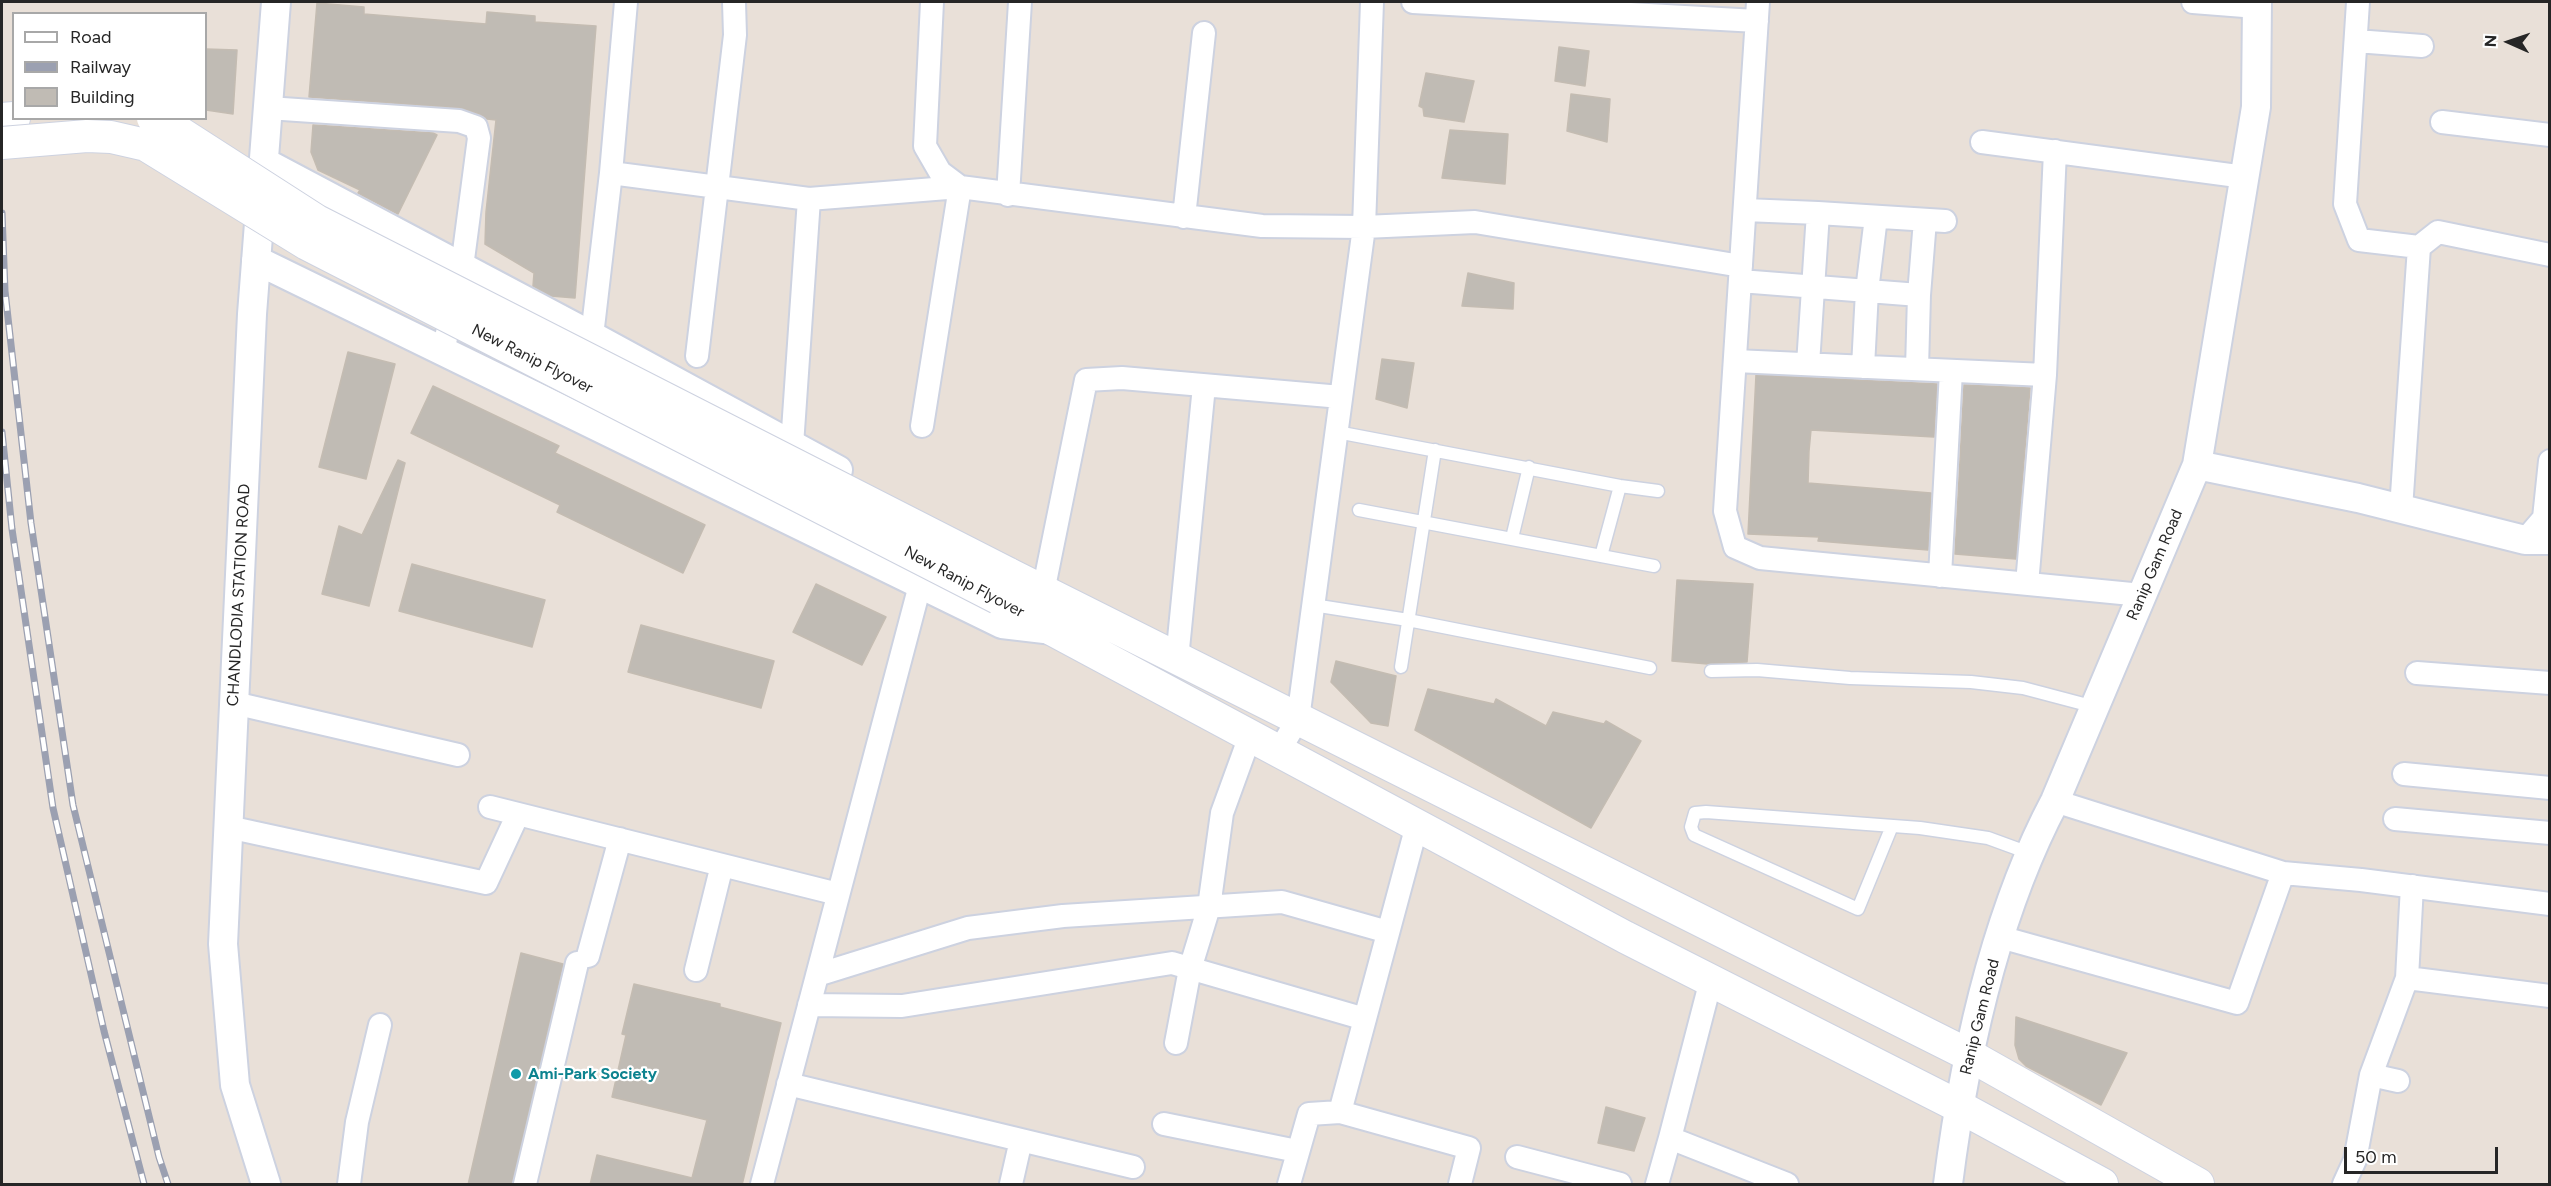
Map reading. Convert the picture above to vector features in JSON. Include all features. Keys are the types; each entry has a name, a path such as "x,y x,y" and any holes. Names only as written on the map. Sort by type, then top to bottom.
{"main road":[{"name":"New Ranip Flyover","path":"160,120 317,221 1002,585 1053,630 1711,980 1958,1106 2102,1185"},
{"name":"New Ranip Flyover","path":"2,143 87,136 111,137 146,145 307,244 1002,585 1043,592 1969,1056 2198,1185"}],"street":[{"name":"CHANDLODIA STATION ROAD","path":"266,1185 235,1085 223,944 256,260 276,2"},
{"path":"592,336 611,173 626,2"},
{"path":"697,356 735,35 734,2"},
{"path":"932,2 925,146 940,172 960,187"},
{"path":"1008,195 1020,2"},
{"path":"1279,751 1298,719 1364,227 1372,2"},
{"path":"1413,2 1757,11 1725,511 1735,547 1760,558 2142,595"},
{"path":"2193,2 2257,4"},
{"path":"2358,2 2345,204 2359,240 2419,247 2438,232 2550,255"},
{"name":"Ranip Gam Road","path":"1948,1185 1958,1106 1969,1056 2000,937 2029,853 2055,801 2198,465 2256,107 2257,4"},
{"path":"1184,216 1204,33"},
{"path":"2356,41 2422,46"},
{"path":"268,108 459,121 476,127 479,138 462,267 443,351"},
{"path":"2442,122 2550,135"},
{"path":"1982,142 2245,177"},
{"path":"2027,584 2045,375 2055,151"},
{"path":"264,162 592,336 1018,568 1043,592"},
{"path":"611,173 809,199 960,187 1262,226 1364,227 1475,222 1812,287 1919,295"},
{"path":"922,426 960,187"},
{"path":"792,445 809,199"},
{"path":"1745,210 1935,221 1919,295 1917,369"},
{"path":"1808,364 1818,213"},
{"path":"1863,367 1867,291 1876,217"},
{"path":"2401,509 2419,247"},
{"path":"256,260 1002,624 1053,630"},
{"path":"1735,361 2045,375"},
{"path":"1940,576 1951,371"},
{"path":"1043,592 1086,380 1122,378 1341,396"},
{"path":"1177,659 1204,386"},
{"path":"2198,465 2537,540 2544,518 2550,461"},
{"path":"762,1185 920,585"},
{"path":"2417,673 2550,683"},
{"path":"234,703 458,755"},
{"path":"1176,1043 1190,969 1209,907 1222,813 1250,736"},
{"path":"2404,774 2550,788"},
{"path":"2055,801 2283,873 2412,886 2550,904"},
{"path":"490,807 838,894"},
{"path":"228,827 486,884 518,814"},
{"path":"2395,819 2550,833"},
{"path":"1340,1112 1417,825"},
{"path":"525,1185 582,960 620,839"},
{"path":"696,970 722,864"},
{"path":"2000,937 2237,1004 2283,873"},
{"path":"2344,1185 2355,1161 2371,1075 2407,978 2412,886"},
{"path":"817,975 968,928 1063,916 1282,902 1388,932"},
{"path":"809,1005 902,1006 1172,963 1365,1019"},
{"path":"2407,978 2550,996"},
{"path":"1658,1185 1711,980"},
{"path":"348,1185 357,1122 380,1025"},
{"path":"2371,1075 2398,1082"},
{"path":"788,1084 1132,1167"},
{"path":"1289,1185 1309,1114 1340,1112 1469,1148 1460,1185"},
{"path":"1164,1124 1297,1151"},
{"path":"1670,1138 1787,1185"},
{"path":"1011,1185 1021,1140"},
{"path":"1517,1157 1620,1185"}],"lane":[{"path":"1336,432 1620,486 1658,491"},
{"path":"1401,667 1435,450"},
{"path":"1512,538 1529,467"},
{"path":"1601,556 1620,486"},
{"path":"1359,510 1654,566"},
{"path":"1313,605 1408,620 1650,668"},
{"path":"1711,670 1757,670 1850,678 1971,682 2023,688 2095,707"},
{"path":"1892,826 1858,909 1694,835 1691,827 1695,813 1706,812 1892,826 1988,838 2029,853"}],"building":[{"path":"317,3 364,7 364,14 486,24 487,12 535,16 535,22 596,26 575,298 551,296 533,286 534,273 485,244 486,212 496,120 487,119 460,108 309,97"},
{"path":"1559,47 1589,51 1585,86 1555,81"},
{"path":"207,49 237,50 233,114 207,110"},
{"path":"1426,73 1474,81 1464,122 1424,116 1423,108 1419,106"},
{"path":"1571,94 1610,99 1607,142 1567,131"},
{"path":"313,125 437,135 398,214 358,193 360,190 318,170 311,152"},
{"path":"1450,130 1508,134 1505,184 1442,178"},
{"path":"1468,273 1514,283 1513,309 1462,306"},
{"path":"348,352 395,364 366,479 319,467"},
{"path":"1382,359 1414,363 1407,408 1376,399"},
{"path":"1756,375 1937,384 1934,437 1811,430 1809,451 1808,483 1931,493 1928,550 1818,541 1819,537 1748,534"},
{"path":"1964,385 2030,388 2016,559 1955,554"},
{"path":"433,386 559,446 555,453 705,525 683,573 557,512 560,505 411,433"},
{"path":"398,460 405,463 369,606 322,594 339,526 362,535"},
{"path":"412,564 545,600 532,647 399,611"},
{"path":"1677,580 1753,584 1747,662 1708,664 1672,661"},
{"path":"816,584 886,617 862,665 793,632"},
{"path":"641,625 774,661 761,708 628,672"},
{"path":"1336,661 1396,676 1388,726 1371,723 1331,682"},
{"path":"1428,689 1494,704 1496,699 1546,726 1553,712 1604,724 1606,721 1641,741 1591,828 1415,730"},
{"name":"Ami-Park Society","path":"521,953 563,964 512,1185 468,1185"},
{"path":"634,984 720,1004 720,1007 781,1023 742,1185 590,1185 597,1155 692,1178 707,1120 612,1097 626,1035 622,1034"},
{"path":"2016,1017 2127,1053 2101,1105 2026,1066 2019,1059 2015,1045"},
{"path":"1606,1107 1645,1118 1634,1151 1598,1143"}],"railway":[{"path":"2,213 5,291 31,523 73,805 159,1157 168,1184"},
{"path":"2,432 12,529 53,808 104,1031 144,1184"}],"place":[{"name":"Ami-Park Society","path":"516,1074"}]}
